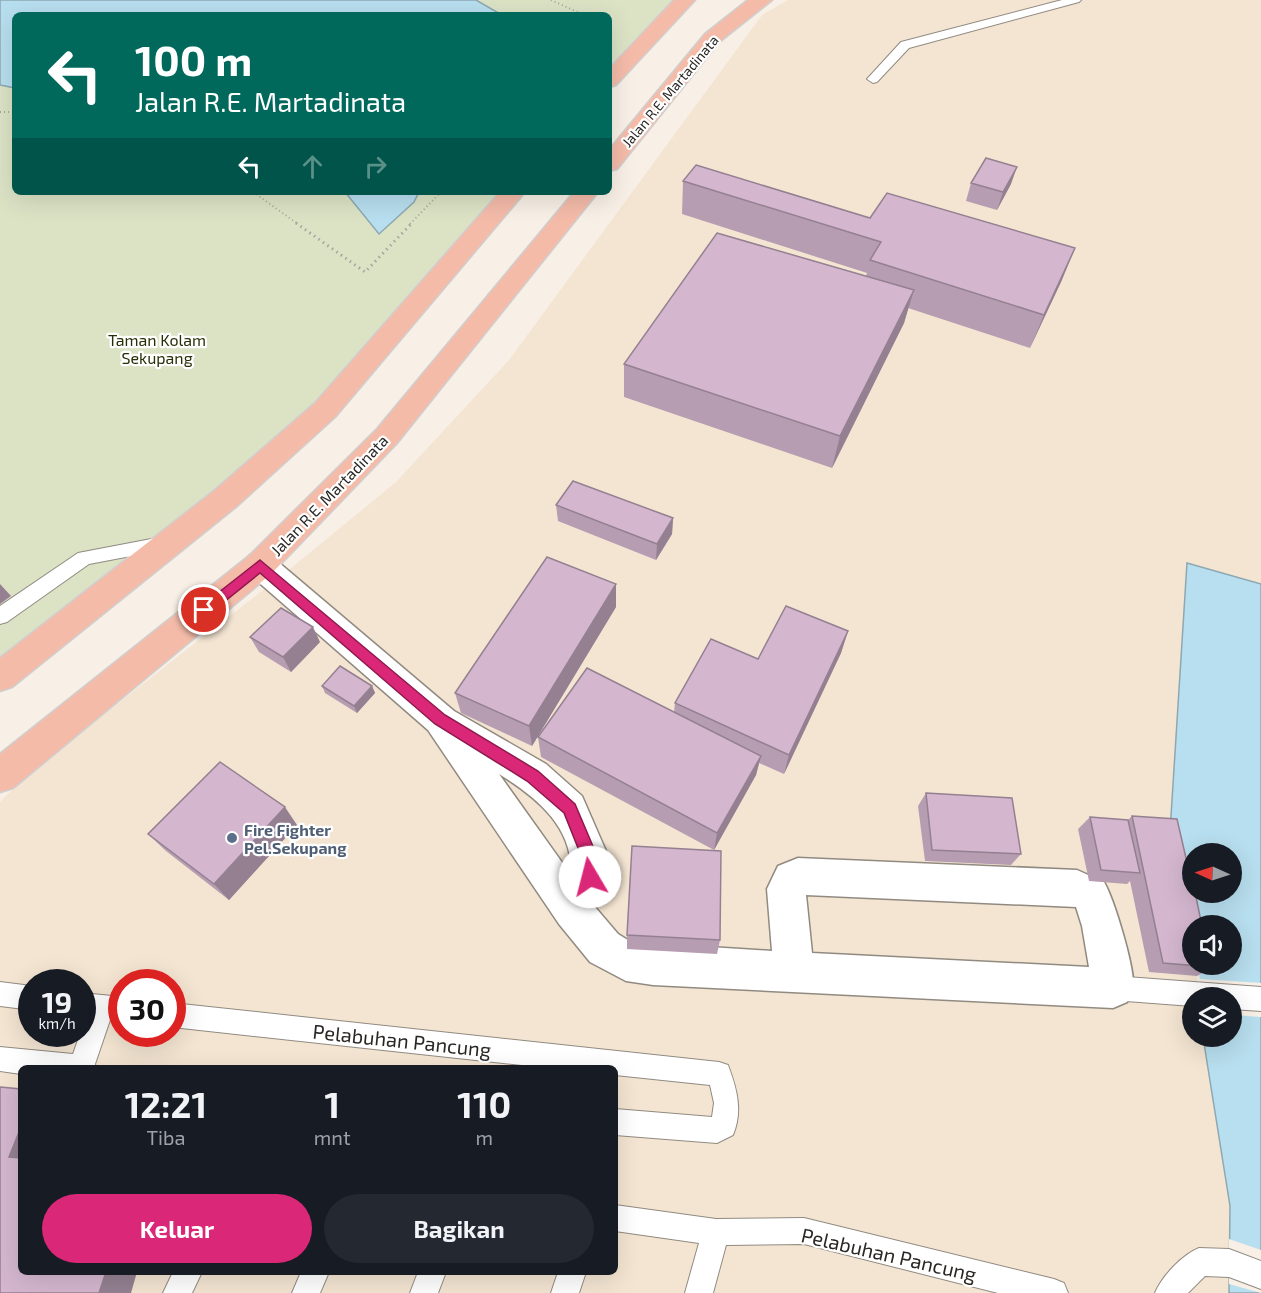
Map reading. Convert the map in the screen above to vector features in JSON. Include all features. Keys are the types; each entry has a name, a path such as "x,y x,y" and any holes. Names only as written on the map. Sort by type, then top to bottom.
{"highway":[{"path":"612,78 685,0"},
{"name":"Jalan R.E. Martadinata","path":"612,160 712,38 747,9 762,0"},
{"path":"0,677 226,498 324,410 510,195"},
{"name":"Jalan R.E. Martadinata","path":"0,776 260,565 387,436 584,195"}],"street":[{"path":"260,565 440,719 533,776 569,808 590,858 590,877 573,911"},
{"path":"440,719 573,911 604,948 626,961 653,965 1113,988 1094,902 1090,896 1077,889 798,876 791,879 786,889 794,971"}],"lane":[{"path":"873,79 905,45 1075,0"},
{"path":"0,616 84,558 170,542"},
{"path":"1113,988 1261,999"},
{"path":"0,994 18,996"},
{"path":"84,1065 102,1007"},
{"name":"Pelabuhan Pancung","path":"186,1017 719,1074 728,1103 724,1126 717,1131 618,1122"},
{"path":"0,1059 55,1065"},
{"name":"Pelabuhan Pancung","path":"618,1218 716,1232 804,1231 1054,1293"},
{"path":"699,1293 716,1232"},
{"path":"1168,1293 1199,1262 1229,1263 1261,1275"},
{"path":"177,1293 186,1275"},
{"path":"306,1293 314,1275"},
{"path":"424,1293 431,1275"},
{"path":"565,1293 571,1275"}],"path":[{"path":"550,0 577,12"},
{"path":"258,195 365,272 438,195"}],"shaded area":[{"path":"788,0 1261,0 1261,584 1187,563 1190,843 1182,843 1182,903 1191,903 1191,915 1182,915 1182,975 1198,975 1200,979 1197,987 1182,987 1182,1047 1205,1047 1230,1206 1229,1293 0,1293 0,802 35,768 285,573 396,482 509,360 762,15"}],"green space":[{"name":"Taman Kolam Sekupang","path":"0,0 685,0 612,78 612,12 12,12 12,195 510,195 324,410 0,677"}],"water":[{"path":"0,0 476,0 497,12 12,12 12,87 0,85"},
{"path":"347,195 418,195 414,202 379,234"},
{"path":"1187,563 1261,584 1261,1293 1229,1293 1230,1206 1205,1047 1242,1047 1242,987 1198,987 1198,975 1242,975 1242,915 1189,915 1187,903 1242,903 1242,843 1182,843 1182,883 1170,832"}],"pier":[{"path":"1196,975 1199,975 1200,979 1261,983 1261,1017 1242,1016 1242,987 1197,987"},
{"path":"1229,1239 1261,1250 1261,1293 1229,1284"}],"building":[{"path":"986,158 1017,167 1003,192 971,183"},
{"path":"696,165 870,218 887,193 1075,248 1044,315 870,260 881,242 683,181"},
{"path":"717,233 914,290 840,436 624,364"},
{"path":"573,481 673,518 657,544 556,505"},
{"path":"547,557 616,584 529,726 455,693"},
{"path":"786,606 848,631 789,755 675,703 711,639 758,659"},
{"path":"281,608 313,627 283,657 250,637"},
{"path":"340,666 372,686 354,706 322,686"},
{"path":"587,668 761,756 717,833 538,737"},
{"name":"Fire Fighter Pel.Sekupang","path":"220,762 285,807 214,884 148,834"},
{"path":"926,793 1012,798 1021,854 932,850"},
{"path":"1132,816 1177,819 1183,843 1182,903 1197,903 1200,915 1182,915 1182,965 1163,963"},
{"path":"1090,817 1128,820 1140,873 1101,870"},
{"path":"632,846 721,851 720,940 627,935"},
{"path":"0,1087 18,1089 18,1134 9,1157 18,1158 18,1275 105,1275 99,1293 0,1293"}],"place":[{"name":"Fire Fighter Pel.Sekupang","path":"232,838"}],"route":[{"path":"204,610 260,565 440,719 533,776 569,808 590,858 590,877"}]}
